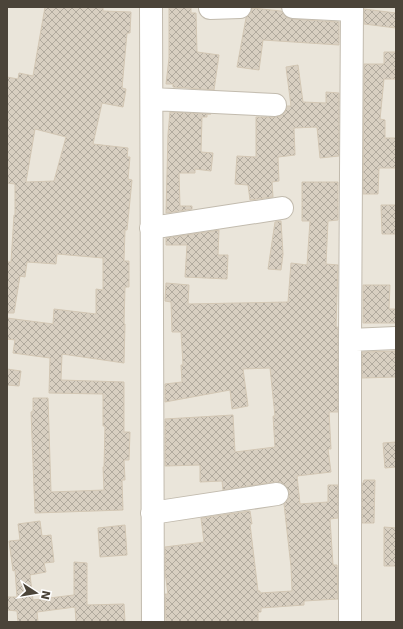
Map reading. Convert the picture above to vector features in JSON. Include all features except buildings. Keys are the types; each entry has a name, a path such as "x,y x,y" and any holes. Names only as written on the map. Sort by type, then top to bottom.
{"street":[{"path":"151,7 153,622"},
{"path":"210,8 240,7"},
{"path":"293,7 352,9 350,622"},
{"path":"152,98 275,105"},
{"path":"151,228 282,208"},
{"path":"350,340 396,338"},
{"path":"152,513 277,494"}],"shaded area":[{"path":"7,7 396,7 396,622 7,622"}]}
